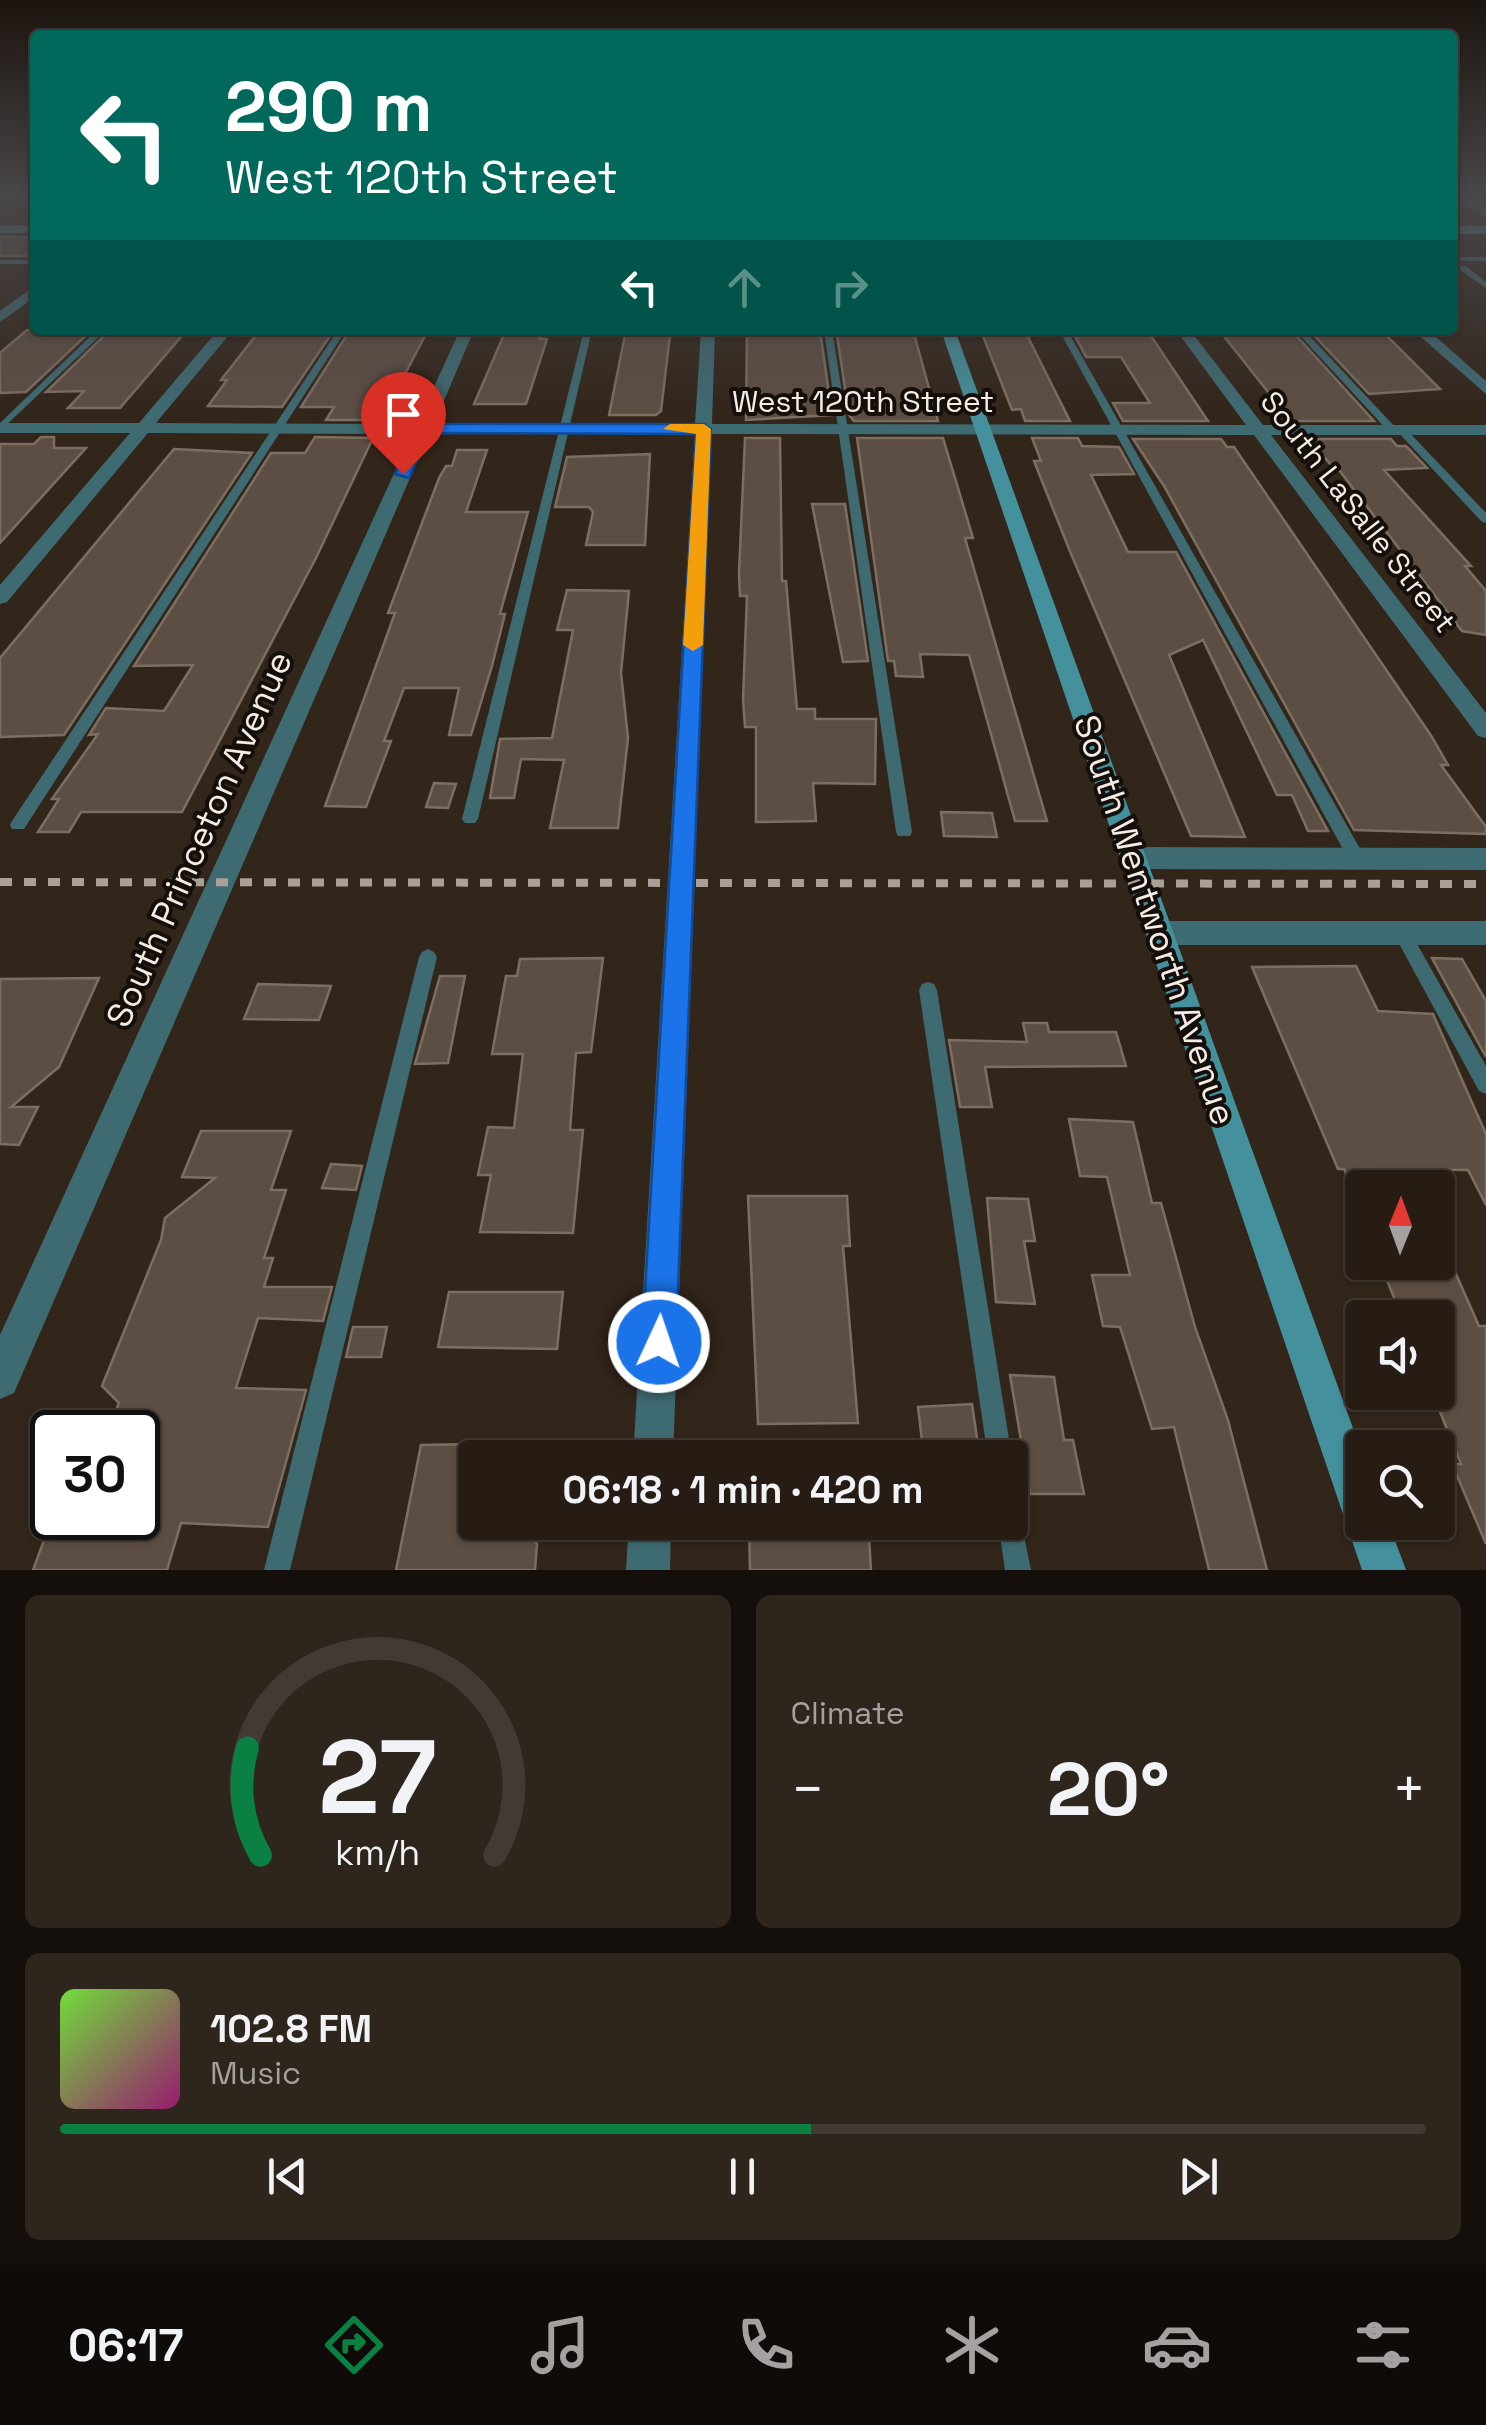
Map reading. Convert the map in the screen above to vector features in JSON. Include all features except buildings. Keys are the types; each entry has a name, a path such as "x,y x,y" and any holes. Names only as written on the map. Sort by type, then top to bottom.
{"street":[{"path":"0,318 30,294"},
{"path":"0,598 222,335"},
{"name":"South Princeton Avenue","path":"0,1379 465,335"},
{"path":"655,1440 708,335"},
{"name":"South Wentworth Avenue","path":"950,335 1345,1461"},
{"name":"South LaSalle Street","path":"1187,335 1486,730"},
{"path":"1426,335 1486,389"},
{"name":"West 120th Street","path":"0,428 1486,430"},
{"path":"1134,858 1486,859"},
{"path":"1160,933 1486,933"},
{"path":"648,1570 649,1540"},
{"path":"1373,1540 1384,1570"}],"lane":[{"path":"1460,269 1486,286"},
{"path":"0,428 97,335"},
{"path":"18,825 339,335"},
{"path":"470,819 587,335"},
{"path":"829,335 904,832"},
{"path":"1066,335 1357,859"},
{"path":"1304,335 1486,520"},
{"path":"1402,933 1486,1086"},
{"path":"277,1570 428,957"},
{"path":"928,990 997,1440"},
{"path":"1013,1540 1018,1570"}],"railway":[{"path":"0,882 1486,884"}],"slow traffic":[{"path":"670,429 704,429 693,645"}],"route":[{"path":"403,474 424,428 704,429 659,1342"}]}
